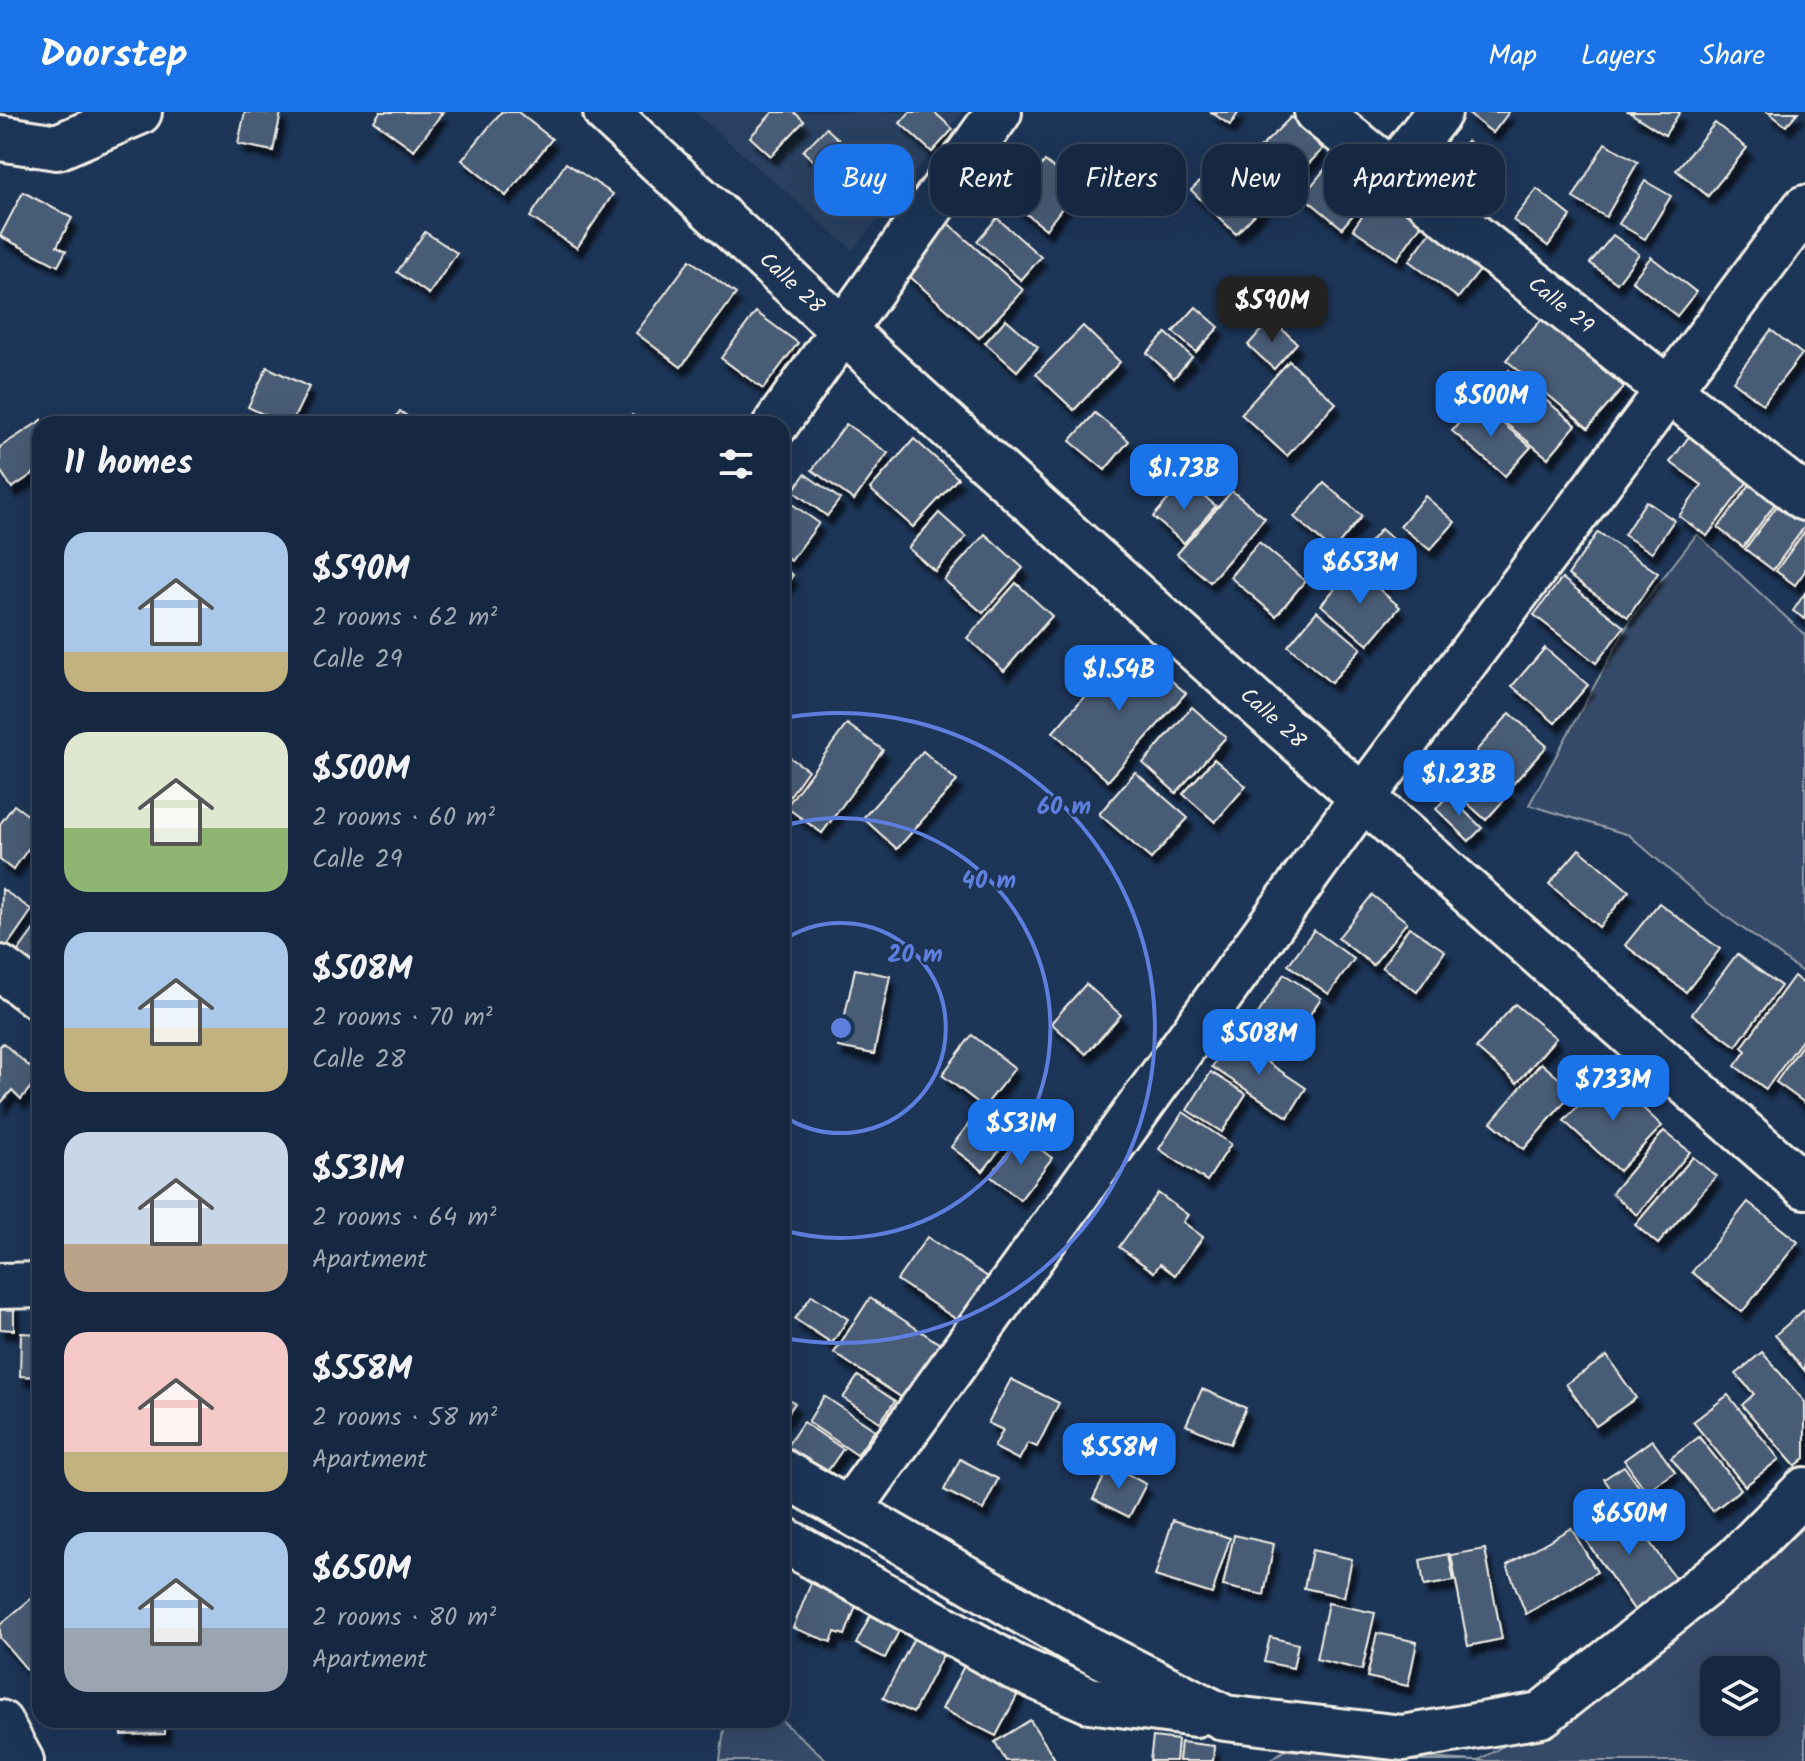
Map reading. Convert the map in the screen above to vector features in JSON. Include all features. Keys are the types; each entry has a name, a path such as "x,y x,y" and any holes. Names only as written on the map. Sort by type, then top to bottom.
{"street":[{"path":"0,138 57,147 139,112"},
{"name":"Calle 28","path":"606,112 841,331 1361,800 1805,1186"},
{"path":"782,416 999,112"},
{"name":"Calle 29","path":"1317,112 1357,144"},
{"path":"1414,144 1439,112"},
{"path":"849,1510 1361,800 1805,208"},
{"name":"Calle 29","path":"1447,216 1805,498"},
{"path":"0,968 32,992"},
{"path":"0,1286 32,1285"},
{"path":"790,1477 1081,1645 1225,1718"},
{"path":"790,1543 1014,1667 1089,1700 1403,1738 1541,1715 1736,1560 1805,1490"},
{"path":"0,1723 21,1761"}],"shaded area":[{"path":"694,112 963,112 937,144 930,144 930,153 914,173 914,144 814,144 814,216 880,216 853,250"},
{"path":"1697,534 1805,635 1805,974 1705,901 1629,835 1529,805 1631,619"},
{"path":"1805,1526 1805,1761 1477,1761 1644,1665"},
{"path":"724,1728 790,1728 828,1761 720,1761"},
{"path":"1285,1750 1477,1761 1268,1761"}],"building":[{"path":"245,112 281,113 273,151 238,144"},
{"path":"380,112 443,112 414,150 374,121"},
{"path":"501,112 518,112 552,139 506,196 462,160"},
{"path":"773,112 794,112 804,121 771,156 750,137"},
{"path":"910,112 934,112 953,129 939,144 930,144 930,150 900,123"},
{"path":"1211,112 1239,112 1230,125"},
{"path":"1466,112 1509,112 1493,133"},
{"path":"1629,112 1680,112 1665,135"},
{"path":"1768,112 1798,112 1786,126"},
{"path":"1291,117 1323,149 1308,164 1308,144 1264,144"},
{"path":"1715,123 1747,148 1708,196 1676,170"},
{"path":"826,128 844,144 814,144 814,161 803,151"},
{"path":"1605,143 1638,162 1606,217 1573,198"},
{"path":"1045,161 1057,170 1057,215 1046,229 1029,216 1041,216 1041,166"},
{"path":"566,163 613,194 577,248 530,217"},
{"path":"1324,170 1324,213 1308,200 1308,190"},
{"path":"1202,179 1202,201 1191,190"},
{"path":"1645,181 1671,196 1645,239 1619,224"},
{"path":"1537,189 1571,216 1548,246 1513,220"},
{"path":"23,192 72,218 57,246 66,251 58,266 0,236"},
{"path":"1218,216 1253,216 1236,234"},
{"path":"1327,216 1352,216 1342,228"},
{"path":"1362,216 1414,216 1423,222 1397,259 1353,229"},
{"path":"942,218 1023,290 979,338 899,267"},
{"path":"997,218 1041,257 1021,280 977,241"},
{"path":"1435,226 1485,264 1458,298 1409,261"},
{"path":"425,232 457,253 429,294 397,272"},
{"path":"1613,235 1639,254 1617,283 1590,263"},
{"path":"1651,257 1696,292 1677,316 1632,281"},
{"path":"690,260 736,294 681,367 636,333"},
{"path":"1196,307 1219,327 1196,352 1173,332"},
{"path":"756,312 798,343 763,389 721,358"},
{"path":"1006,319 1038,347 1017,371 985,343"},
{"path":"1271,319 1297,343 1274,369 1248,345"},
{"path":"1542,319 1624,387 1588,428 1506,360"},
{"path":"1083,326 1120,362 1074,410 1036,374"},
{"path":"1771,330 1802,354 1763,404 1733,381"},
{"path":"1166,333 1192,357 1174,378 1147,353"},
{"path":"1289,361 1336,403 1287,456 1241,414"},
{"path":"267,367 309,387 295,416 267,416 248,407"},
{"path":"1509,370 1576,425 1548,458 1481,403"},
{"path":"1477,402 1531,447 1505,476 1452,431"},
{"path":"1095,413 1129,441 1105,470 1070,441"},
{"path":"846,424 888,453 854,500 812,470"},
{"path":"32,426 32,474 12,488 0,470 0,447"},
{"path":"1694,430 1754,473 1707,536 1679,516 1702,485 1670,462"},
{"path":"914,439 958,478 913,527 870,489"},
{"path":"805,474 840,499 827,516 793,491"},
{"path":"1757,475 1783,493 1743,547 1718,528"},
{"path":"1185,480 1216,506 1184,543 1153,517"},
{"path":"1324,483 1362,516 1333,551 1294,517"},
{"path":"1232,491 1265,518 1210,582 1177,554"},
{"path":"1425,496 1455,522 1430,550 1400,526"},
{"path":"1783,498 1805,514 1805,526 1773,570 1745,549"},
{"path":"1646,501 1674,520 1652,553 1624,535"},
{"path":"790,503 819,523 790,560"},
{"path":"939,513 966,537 935,571 908,548"},
{"path":"1381,529 1409,553 1381,586 1353,562"},
{"path":"1805,531 1805,571 1795,585 1776,571"},
{"path":"1598,532 1658,573 1628,617 1568,575"},
{"path":"985,534 1023,568 983,613 944,580"},
{"path":"1259,542 1305,581 1276,616 1230,577"},
{"path":"1353,567 1400,607 1368,645 1321,605"},
{"path":"1562,578 1624,627 1596,663 1534,615"},
{"path":"1016,583 1052,616 1004,671 967,638"},
{"path":"1805,593 1805,619 1793,611"},
{"path":"1317,611 1361,648 1331,683 1288,646"},
{"path":"1130,645 1186,693 1108,781 1053,732"},
{"path":"1545,648 1588,685 1555,723 1512,686"},
{"path":"1192,707 1226,737 1176,793 1143,763"},
{"path":"1510,713 1547,746 1513,784 1476,751"},
{"path":"847,724 883,750 822,833 790,810 790,802"},
{"path":"923,751 957,781 897,849 863,818"},
{"path":"790,758 808,770 790,796"},
{"path":"1473,758 1511,792 1486,820 1448,786"},
{"path":"1214,759 1246,786 1215,822 1183,794"},
{"path":"1135,772 1188,818 1151,859 1099,814"},
{"path":"1448,795 1482,828 1469,841 1436,809"},
{"path":"14,805 32,818 32,843 13,870 0,860 0,824"},
{"path":"1579,849 1629,891 1599,927 1549,884"},
{"path":"2,889 32,910 5,949 0,945"},
{"path":"1372,895 1407,922 1373,965 1338,938"},
{"path":"1659,903 1720,949 1686,992 1625,945"},
{"path":"1409,927 1445,951 1417,992 1382,967"},
{"path":"1314,930 1354,959 1329,994 1288,965"},
{"path":"32,932 32,972 13,958"},
{"path":"1737,954 1781,986 1736,1046 1692,1014"},
{"path":"855,969 890,976 874,1054 838,1047"},
{"path":"1284,974 1321,998 1288,1047 1252,1023"},
{"path":"1794,976 1805,985 1805,1036 1766,1089 1735,1066 1746,1051 1742,1047"},
{"path":"1086,984 1121,1015 1086,1054 1051,1023"},
{"path":"1515,1004 1556,1038 1517,1083 1476,1048"},
{"path":"972,1035 1015,1068 984,1107 942,1075"},
{"path":"1231,1038 1306,1088 1288,1117 1212,1067"},
{"path":"1805,1041 1805,1103 1776,1082"},
{"path":"3,1043 32,1069 32,1086 21,1099 12,1090 0,1104 0,1046"},
{"path":"1541,1063 1574,1091 1524,1149 1491,1122"},
{"path":"1211,1072 1246,1094 1222,1132 1187,1110"},
{"path":"1608,1075 1662,1126 1619,1171 1564,1121"},
{"path":"980,1109 1012,1134 983,1171 951,1147"},
{"path":"1183,1112 1231,1144 1207,1181 1159,1149"},
{"path":"1664,1131 1690,1152 1637,1215 1612,1193"},
{"path":"1022,1135 1052,1158 1020,1200 990,1176"},
{"path":"1693,1157 1716,1176 1658,1244 1635,1225"},
{"path":"1158,1193 1188,1215 1183,1222 1203,1237 1175,1275 1160,1264 1154,1272 1119,1247"},
{"path":"1748,1202 1798,1242 1742,1312 1692,1272"},
{"path":"927,1237 988,1277 959,1321 897,1280"},
{"path":"812,1295 848,1319 832,1343 795,1319"},
{"path":"870,1298 940,1344 904,1399 834,1353"},
{"path":"0,1302 14,1302 14,1330 0,1329"},
{"path":"1805,1309 1805,1371 1775,1335"},
{"path":"21,1333 32,1334 32,1377 20,1376"},
{"path":"1762,1352 1805,1402 1805,1458 1795,1466 1742,1405 1754,1394 1736,1374"},
{"path":"1607,1356 1636,1398 1596,1426 1566,1384"},
{"path":"858,1376 895,1401 880,1422 843,1398"},
{"path":"1011,1379 1059,1403 1037,1447 1028,1443 1019,1460 994,1447 1003,1430 988,1423"},
{"path":"1202,1389 1246,1408 1230,1444 1186,1425"},
{"path":"1728,1395 1779,1459 1745,1486 1693,1422"},
{"path":"824,1396 875,1430 857,1455 808,1422"},
{"path":"803,1422 843,1449 827,1472 790,1448 790,1442"},
{"path":"1699,1437 1741,1489 1713,1511 1671,1458"},
{"path":"1652,1440 1675,1472 1646,1491 1624,1460"},
{"path":"960,1459 998,1479 983,1510 944,1490"},
{"path":"1110,1465 1146,1484 1129,1517 1093,1499"},
{"path":"1624,1466 1640,1488 1620,1502 1604,1479"},
{"path":"1622,1503 1677,1581 1635,1611 1580,1532"},
{"path":"1173,1520 1230,1538 1212,1594 1155,1576"},
{"path":"1571,1528 1597,1572 1526,1614 1507,1565"},
{"path":"1234,1535 1274,1544 1264,1595 1223,1586"},
{"path":"1485,1549 1502,1639 1468,1646 1451,1555"},
{"path":"1312,1550 1352,1559 1344,1597 1304,1588"},
{"path":"1449,1554 1454,1581 1424,1586 1420,1560"},
{"path":"811,1583 858,1601 845,1635 835,1632 831,1642 793,1628"},
{"path":"32,1598 32,1676 0,1638 0,1625"},
{"path":"1328,1603 1375,1613 1362,1670 1316,1659"},
{"path":"873,1610 902,1625 885,1658 856,1644"},
{"path":"1377,1633 1417,1642 1408,1686 1367,1677"},
{"path":"1270,1637 1298,1644 1293,1668 1264,1662"},
{"path":"914,1638 944,1653 913,1713 883,1698"},
{"path":"967,1660 1021,1688 996,1736 942,1709"},
{"path":"1030,1720 1055,1759 1006,1761 995,1742"},
{"path":"122,1728 165,1728 165,1734 122,1735"},
{"path":"1153,1737 1178,1740 1176,1761 1150,1761"},
{"path":"1181,1742 1214,1746 1213,1761 1179,1761"}]}
